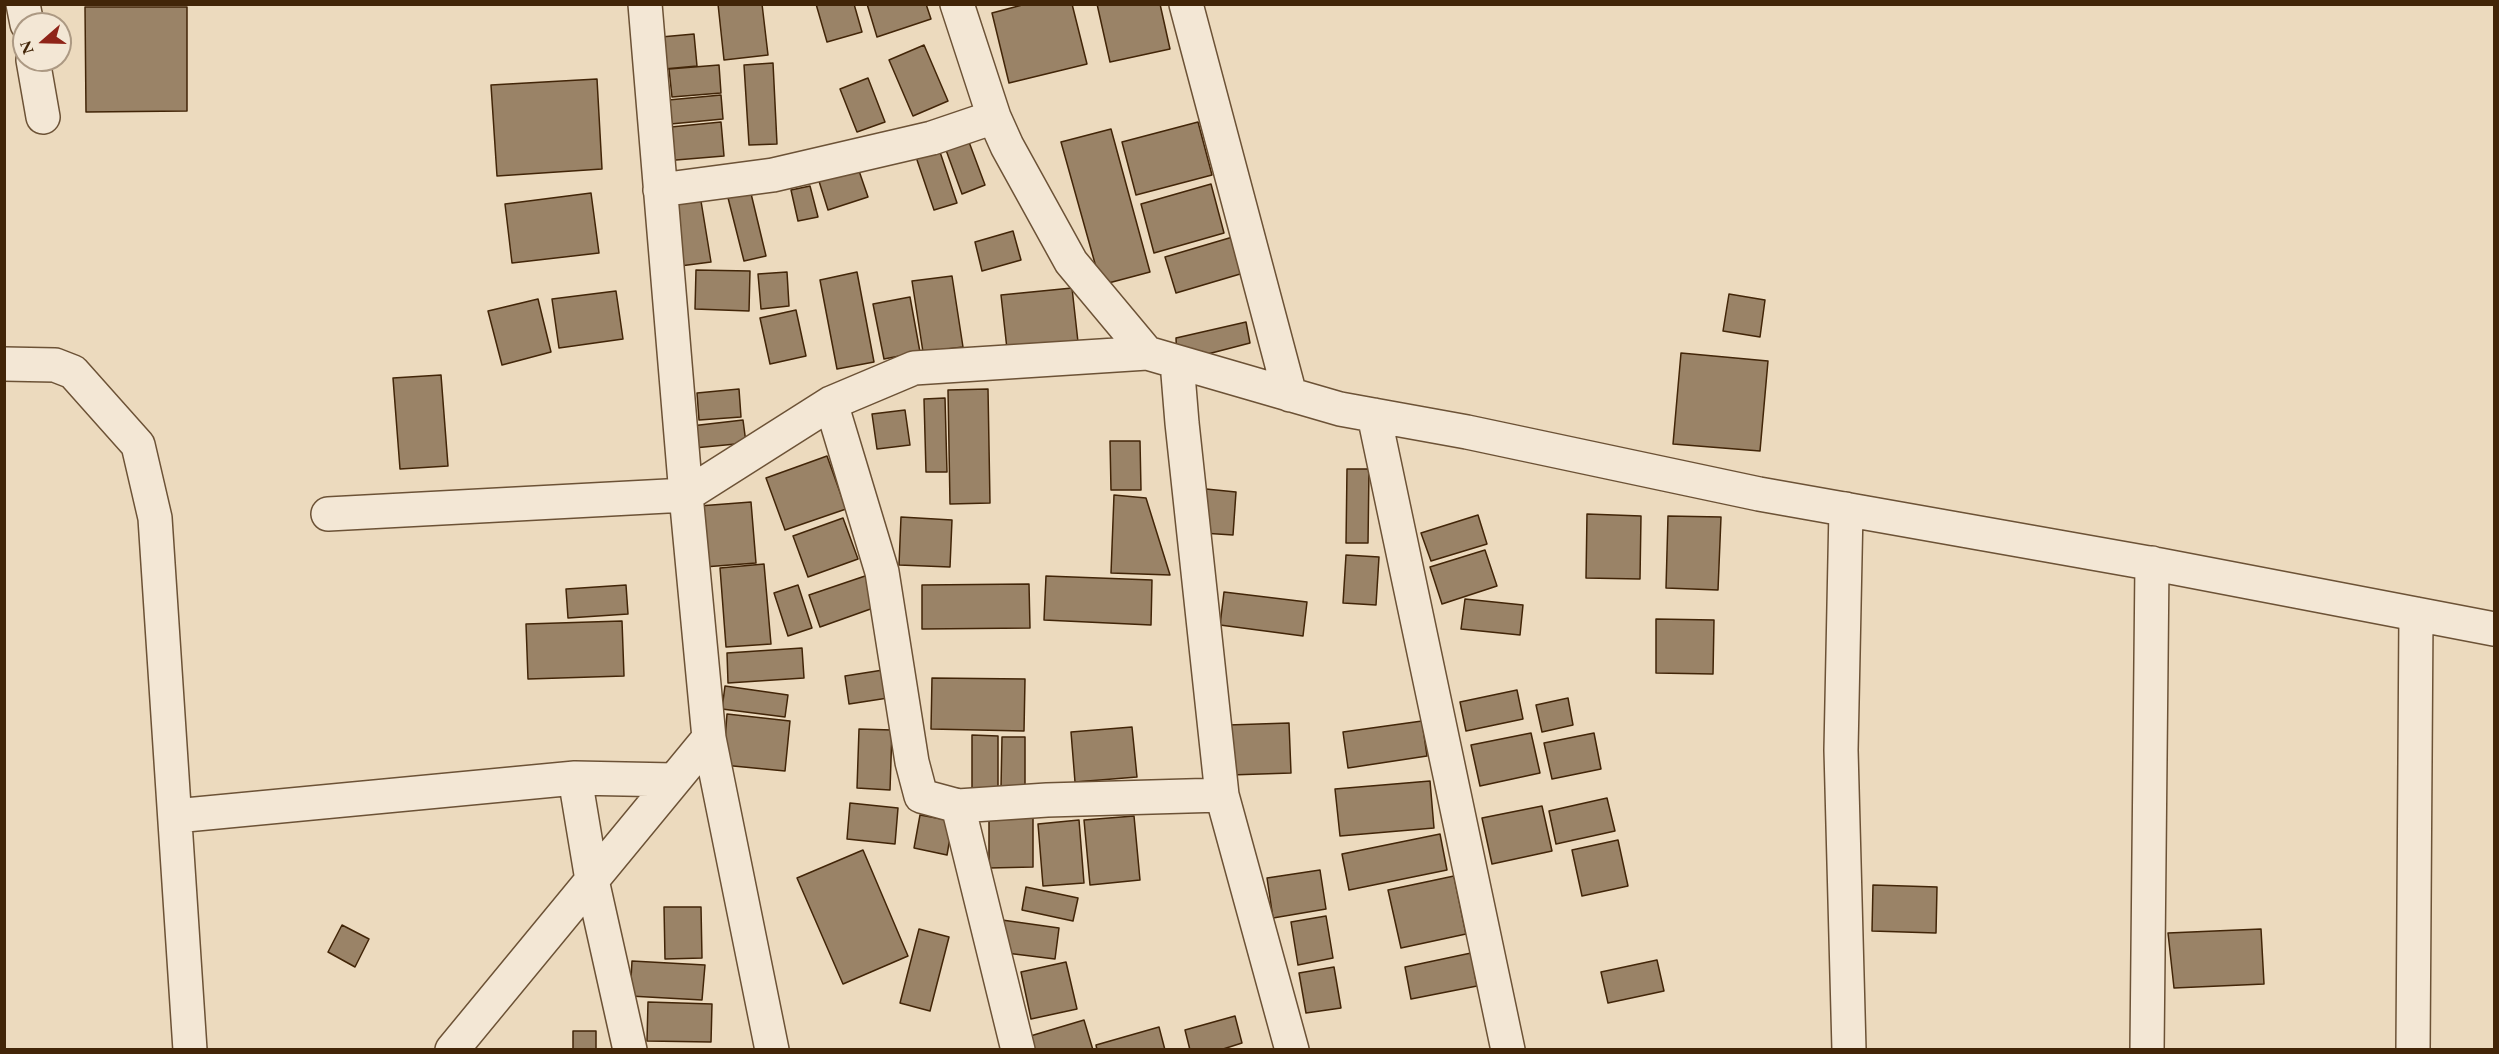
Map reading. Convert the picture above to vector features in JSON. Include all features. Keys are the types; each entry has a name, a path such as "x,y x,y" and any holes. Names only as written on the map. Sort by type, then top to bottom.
{"street":[{"path":"645,4 686,495 709,738 772,1050"},
{"path":"957,4 994,117 1007,146 1071,262 1162,357 1222,795 1292,1050"},
{"path":"1186,4 1290,395"},
{"path":"35,72 43,117"},
{"path":"660,190 773,175 932,138 994,117"},
{"path":"328,514 686,495 831,403 914,368 1162,357 1290,395 1374,416 1846,509 2494,629"},
{"path":"4,364 55,365 73,372 138,445 155,518 190,1050"},
{"path":"831,403 882,572 912,762 921,796 958,806 1047,800 1222,795"},
{"path":"1374,416 1508,1050"},
{"path":"1846,509 1841,750 1849,1050"},
{"path":"2147,1050 2152,564"},
{"path":"2414,1050 2416,614"},
{"path":"452,1050 709,738"},
{"path":"175,816 575,778 674,780"},
{"path":"575,778 592,880 630,1050"},
{"path":"958,806 1018,1050"}],"building":[{"path":"718,4 762,4 768,55 724,60"},
{"path":"816,4 854,4 862,32 827,42"},
{"path":"867,4 926,4 931,19 877,37"},
{"path":"1026,4 1072,4 1087,64 1009,83 992,13"},
{"path":"1097,4 1160,4 1170,49 1110,62"},
{"path":"85,7 187,7 187,111 86,112"},
{"path":"694,34 697,66 653,70 650,38"},
{"path":"924,45 948,101 913,116 889,60"},
{"path":"773,63 777,144 749,145 744,65"},
{"path":"719,65 721,93 672,97 669,69"},
{"path":"868,78 885,122 857,132 840,89"},
{"path":"597,79 602,169 497,176 491,85"},
{"path":"721,95 723,119 660,125 658,101"},
{"path":"721,122 724,156 664,161 661,128"},
{"path":"1198,122 1212,175 1136,195 1122,142"},
{"path":"1111,129 1150,272 1101,285 1061,142"},
{"path":"969,142 985,185 962,194 946,150"},
{"path":"939,149 957,203 934,210 916,157"},
{"path":"857,165 868,197 828,210 818,178"},
{"path":"748,181 766,256 744,261 725,186"},
{"path":"1211,184 1224,233 1154,253 1141,204"},
{"path":"810,186 818,217 798,221 791,190"},
{"path":"699,189 711,262 680,266 669,194"},
{"path":"591,193 599,253 512,263 505,204"},
{"path":"1013,231 1021,260 982,271 975,242"},
{"path":"1236,236 1247,272 1176,293 1165,257"},
{"path":"696,270 750,271 749,311 695,309"},
{"path":"787,272 789,306 761,309 758,274"},
{"path":"857,272 874,362 837,369 820,280"},
{"path":"952,276 963,347 923,352 912,281"},
{"path":"1072,288 1078,342 1007,349 1001,295"},
{"path":"616,291 623,339 559,348 552,299"},
{"path":"1729,294 1765,300 1760,337 1723,331"},
{"path":"910,297 920,352 884,359 873,304"},
{"path":"538,299 551,352 502,365 488,311"},
{"path":"796,310 806,356 770,364 760,318"},
{"path":"1246,322 1250,343 1177,362 1176,338"},
{"path":"1681,353 1768,361 1760,451 1673,444"},
{"path":"441,375 448,466 400,469 393,378"},
{"path":"739,389 741,417 699,420 697,393"},
{"path":"988,389 990,503 950,504 948,390"},
{"path":"945,398 947,472 926,472 924,399"},
{"path":"905,410 910,445 877,449 872,414"},
{"path":"743,420 746,443 694,448 691,426"},
{"path":"1110,441 1140,441 1141,490 1111,490"},
{"path":"827,456 846,509 785,530 766,478"},
{"path":"1347,469 1369,469 1368,543 1346,543"},
{"path":"1206,489 1236,492 1233,535 1202,533"},
{"path":"1114,495 1146,498 1170,575 1111,573"},
{"path":"751,502 756,563 704,567 699,506"},
{"path":"1587,514 1641,516 1640,579 1586,578"},
{"path":"1478,515 1487,544 1431,561 1421,533"},
{"path":"1668,516 1721,517 1718,590 1666,588"},
{"path":"901,517 952,520 950,567 899,565"},
{"path":"843,518 858,559 808,577 793,536"},
{"path":"1485,550 1497,586 1442,604 1430,567"},
{"path":"1346,555 1379,557 1376,605 1343,603"},
{"path":"764,564 771,644 726,647 720,568"},
{"path":"868,575 879,606 820,627 809,595"},
{"path":"1046,576 1152,580 1151,625 1044,620"},
{"path":"1029,584 1030,628 922,629 922,585"},
{"path":"626,585 628,614 568,618 566,589"},
{"path":"798,585 812,628 788,636 774,593"},
{"path":"1224,592 1307,602 1303,636 1220,625"},
{"path":"1465,599 1523,605 1520,635 1461,629"},
{"path":"1656,619 1714,620 1713,674 1656,673"},
{"path":"622,621 624,676 528,679 526,624"},
{"path":"802,648 804,678 728,683 727,653"},
{"path":"883,670 888,698 849,704 845,676"},
{"path":"932,678 1025,679 1024,731 931,729"},
{"path":"725,686 788,695 785,717 722,709"},
{"path":"1517,690 1523,719 1466,731 1460,702"},
{"path":"1568,698 1573,725 1542,732 1536,705"},
{"path":"727,714 790,721 785,771 723,765"},
{"path":"1422,721 1427,756 1348,768 1343,732"},
{"path":"1289,723 1291,773 1230,775 1228,725"},
{"path":"1132,727 1137,777 1075,782 1071,732"},
{"path":"859,729 892,730 890,790 857,788"},
{"path":"1531,733 1540,773 1480,786 1471,745"},
{"path":"1594,733 1601,769 1552,779 1544,743"},
{"path":"972,735 998,736 998,788 972,788"},
{"path":"1002,737 1025,737 1025,788 1001,788"},
{"path":"1430,781 1434,828 1340,836 1335,789"},
{"path":"1607,798 1615,831 1556,844 1549,811"},
{"path":"850,803 898,808 895,844 847,839"},
{"path":"1542,806 1552,851 1492,864 1482,818"},
{"path":"989,813 1033,813 1033,867 989,868"},
{"path":"920,815 953,821 947,855 914,848"},
{"path":"1134,816 1140,880 1090,885 1084,820"},
{"path":"1079,820 1084,883 1043,886 1038,824"},
{"path":"1440,834 1447,870 1349,890 1342,854"},
{"path":"1618,840 1628,886 1582,896 1572,850"},
{"path":"863,850 908,956 843,984 797,878"},
{"path":"1320,870 1326,909 1273,918 1267,878"},
{"path":"1454,876 1466,934 1401,948 1388,890"},
{"path":"1873,885 1937,887 1936,933 1872,931"},
{"path":"1026,887 1078,898 1073,921 1022,910"},
{"path":"664,907 701,907 702,958 665,959"},
{"path":"1326,916 1333,958 1298,965 1291,922"},
{"path":"1002,920 1059,928 1055,959 998,952"},
{"path":"342,925 369,939 355,967 328,952"},
{"path":"919,929 949,937 930,1011 900,1003"},
{"path":"2261,929 2264,984 2174,988 2168,933"},
{"path":"1471,953 1477,986 1411,999 1405,967"},
{"path":"1657,960 1664,991 1608,1003 1601,972"},
{"path":"632,961 705,965 702,1000 630,996"},
{"path":"1066,962 1077,1009 1031,1019 1021,972"},
{"path":"1334,967 1341,1008 1306,1013 1299,973"},
{"path":"648,1002 712,1004 711,1042 647,1041"},
{"path":"1235,1016 1242,1043 1220,1050 1190,1050 1185,1030"},
{"path":"1084,1020 1093,1050 1031,1050 1027,1037"},
{"path":"1159,1027 1165,1050 1097,1050 1096,1045"},
{"path":"573,1031 596,1031 596,1050 573,1050"}]}
